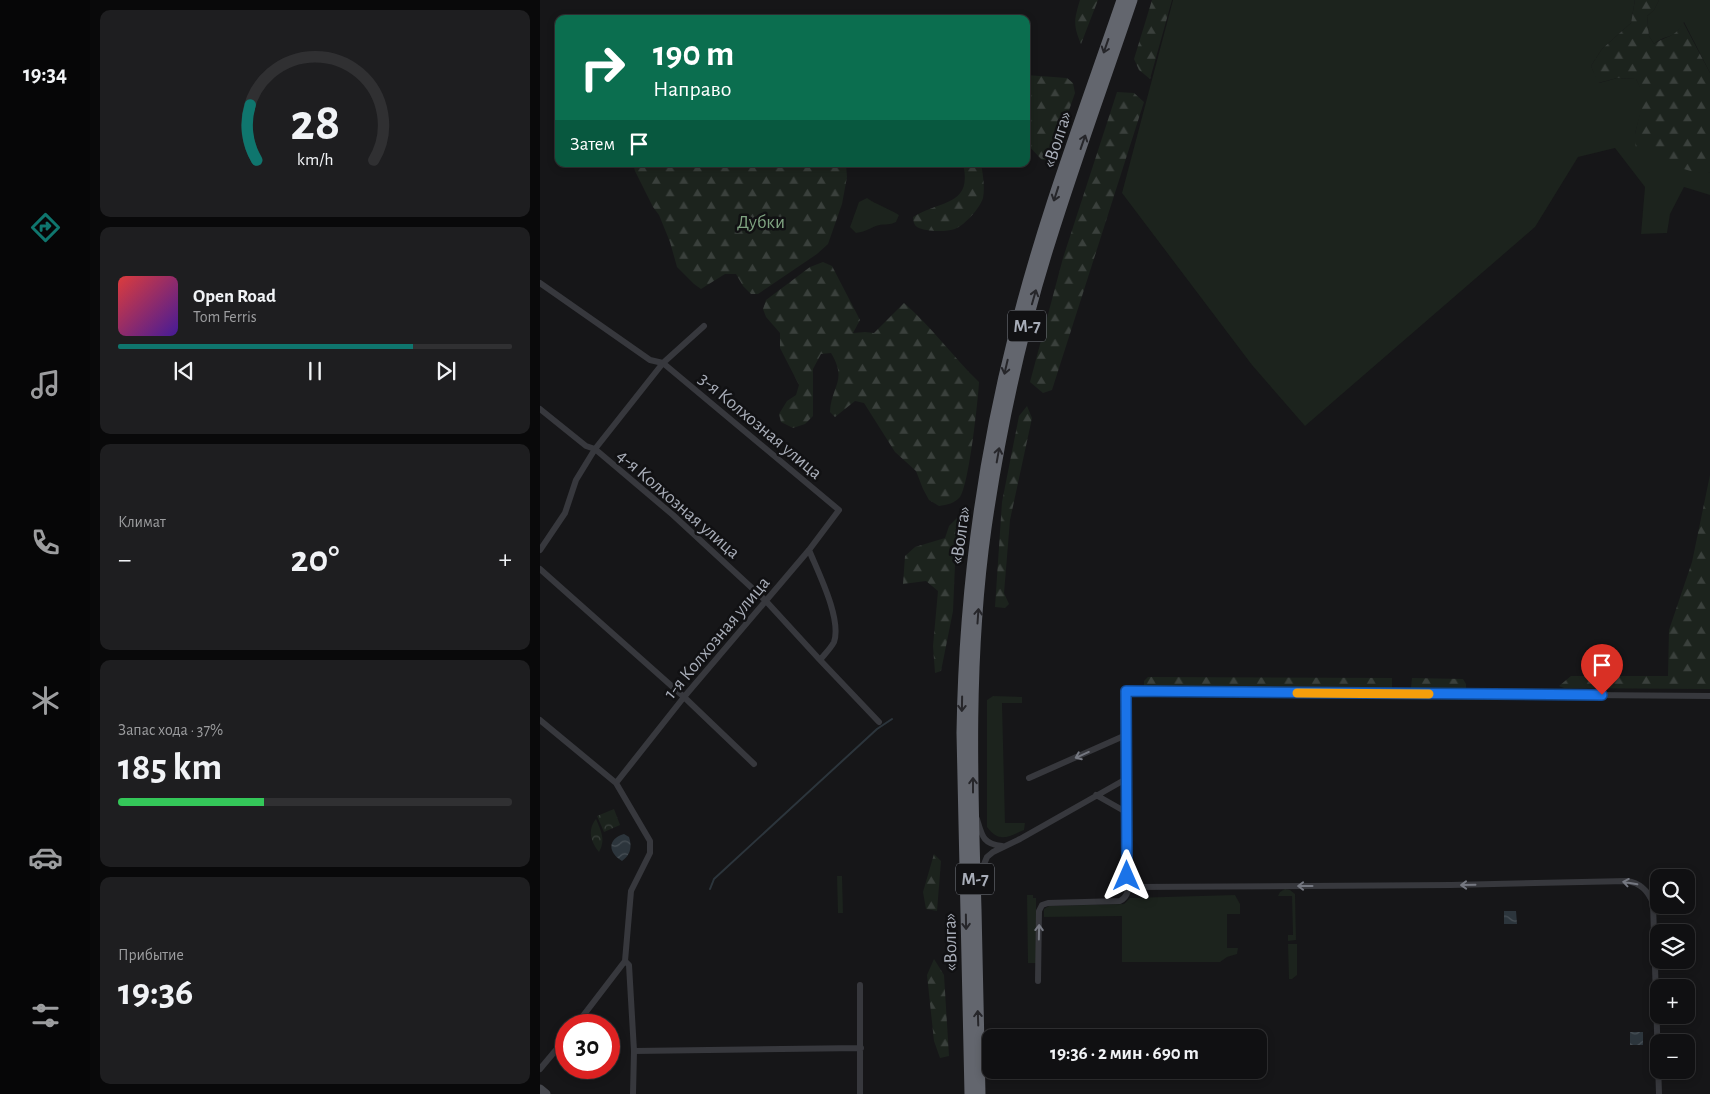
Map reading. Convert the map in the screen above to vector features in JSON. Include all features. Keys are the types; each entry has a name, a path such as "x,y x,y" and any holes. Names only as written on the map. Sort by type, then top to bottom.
{"highway":[{"name":"«Волга»","path":"970,1094 962,714 968,608 978,517 1000,396 1022,303 1042,236 1122,0"},
{"name":"«Волга»","path":"980,1094 973,806 973,691 986,530 1007,408 1050,240 1132,0"}],"street":[{"name":"3-я Колхозная улица","path":"540,283 650,360 663,362 839,510"},
{"path":"540,550 565,513 576,480 595,449 663,362 704,326"},
{"name":"4-я Колхозная улица","path":"540,409 586,446 595,449 673,515 766,600 879,722"},
{"name":"1-я Колхозная улица","path":"616,783 684,698 809,550 839,510"},
{"path":"809,550 834,615 836,627 834,642 820,660"},
{"path":"540,569 684,698 754,764"},
{"path":"1038,981 1039,911 1042,906 1048,903 1120,901 1128,893 1126,691 1710,696"},
{"path":"540,720 616,783 650,841 651,847 650,853 631,891 625,960 584,1014"},
{"path":"1028,778 1126,735"},
{"path":"976,909 982,869 987,857 1002,846 1020,839 1126,779"},
{"path":"1096,795 1126,812"},
{"path":"973,806 982,836 988,843 1002,846"},
{"path":"1129,884 1155,887 1451,885 1626,881 1637,884 1648,893 1653,904 1658,1094"},
{"path":"625,960 629,965 634,1051 633,1094"},
{"path":"860,986 860,1094"},
{"path":"634,1051 860,1048"},
{"path":"540,1069 555,1051"},
{"path":"540,1089 546,1094"}],"green space":[{"path":"1080,0 1098,0 1081,44 1075,22"},
{"path":"1152,0 1172,0 1150,79 1139,70 1134,59"},
{"path":"1173,0 1635,0 1631,23 1602,49 1591,66 1599,83 1617,78 1636,79 1645,96 1635,134 1655,148 1704,174 1710,172 1710,195 1684,187 1670,214 1667,233 1641,234 1645,187 1615,148 1578,157 1535,227 1305,426 1252,365 1122,193"},
{"path":"1635,0 1659,0 1654,10 1647,16 1649,36 1654,44 1674,34 1683,22 1710,73 1710,172 1704,175 1667,164 1654,148 1636,153 1635,134 1644,96 1636,79 1617,78 1598,83 1591,66 1602,49 1631,23"},
{"path":"1659,0 1710,0 1710,73 1684,22 1673,35 1663,38 1654,44 1649,36 1647,16 1654,10"},
{"path":"1030,75 1067,78 1073,83 1075,93 1053,156 1048,160 1042,160 1030,147"},
{"path":"1117,92 1134,93 1144,102 1052,390 1043,393 1030,382 1063,258"},
{"name":"Дубки","path":"634,167 846,167 847,177 842,204 828,244 817,254 758,294 751,294 743,286 736,274 725,274 701,289 677,267 670,242 659,215"},
{"path":"963,167 982,167 984,181 983,198 975,211 963,224 955,229 942,231 921,229 915,225 913,217 959,195 965,178"},
{"path":"867,198 899,215 896,222 879,225 856,233 850,227 859,202"},
{"path":"823,262 832,266 860,320 853,333 874,333 904,303 979,382 967,477 960,497 953,502 939,506 929,500 916,471 895,452 864,403 855,401 835,417 830,412 838,377 836,363 831,353 821,354 813,369 813,416 805,424 793,428 781,422 779,414 787,401 796,395 799,385 780,348 780,333 766,317 763,309 766,300 810,267"},
{"path":"1027,406 1032,418 1010,520 1004,593 1009,604 1005,608 995,607 1002,502 1019,416"},
{"path":"1710,475 1710,689 1564,688 1559,686 1571,676 1668,676 1669,630 1692,562"},
{"path":"957,518 953,611 941,671 935,673 933,646 938,591 926,581 903,584 905,556 915,547 945,538 949,526"},
{"path":"1148,677 1392,678 1392,688 1144,686 1144,681"},
{"path":"1412,678 1463,679 1466,689 1411,688"},
{"path":"993,696 1022,697 1022,703 1002,703 1005,823 1025,823 1024,830 1004,837 996,835 987,827 987,700"},
{"path":"614,809 620,825 604,832 597,816"},
{"path":"596,819 602,839 599,852 591,836 593,823"},
{"path":"934,854 941,861 937,911 926,909 923,892"},
{"path":"837,876 842,876 843,913 838,913"},
{"path":"1285,889 1295,894 1296,940 1288,941 1288,935 1293,935 1292,896 1278,896"},
{"path":"1027,895 1033,895 1033,898 1036,898 1036,963 1028,963"},
{"path":"1235,895 1240,904 1240,914 1227,914 1227,948 1238,948 1237,954 1227,957 1220,962 1122,962 1122,916 1044,917 1044,909 1049,906 1124,904 1130,898"},
{"path":"1288,944 1297,944 1297,975 1292,979 1289,979"},
{"path":"934,959 944,975 949,1056 940,1058 934,1041 927,975"}],"water":[{"path":"624,834 629,837 630,847 629,853 622,861 614,854 611,846 618,836"},
{"path":"1504,911 1516,911 1517,924 1504,924"},
{"path":"1630,1032 1643,1032 1643,1045 1630,1045"}],"waterway":[{"path":"710,889 714,879 877,729 892,719"}],"slow traffic":[{"path":"1297,693 1429,694"}],"route":[{"path":"1127,876 1126,691 1602,695"}]}
